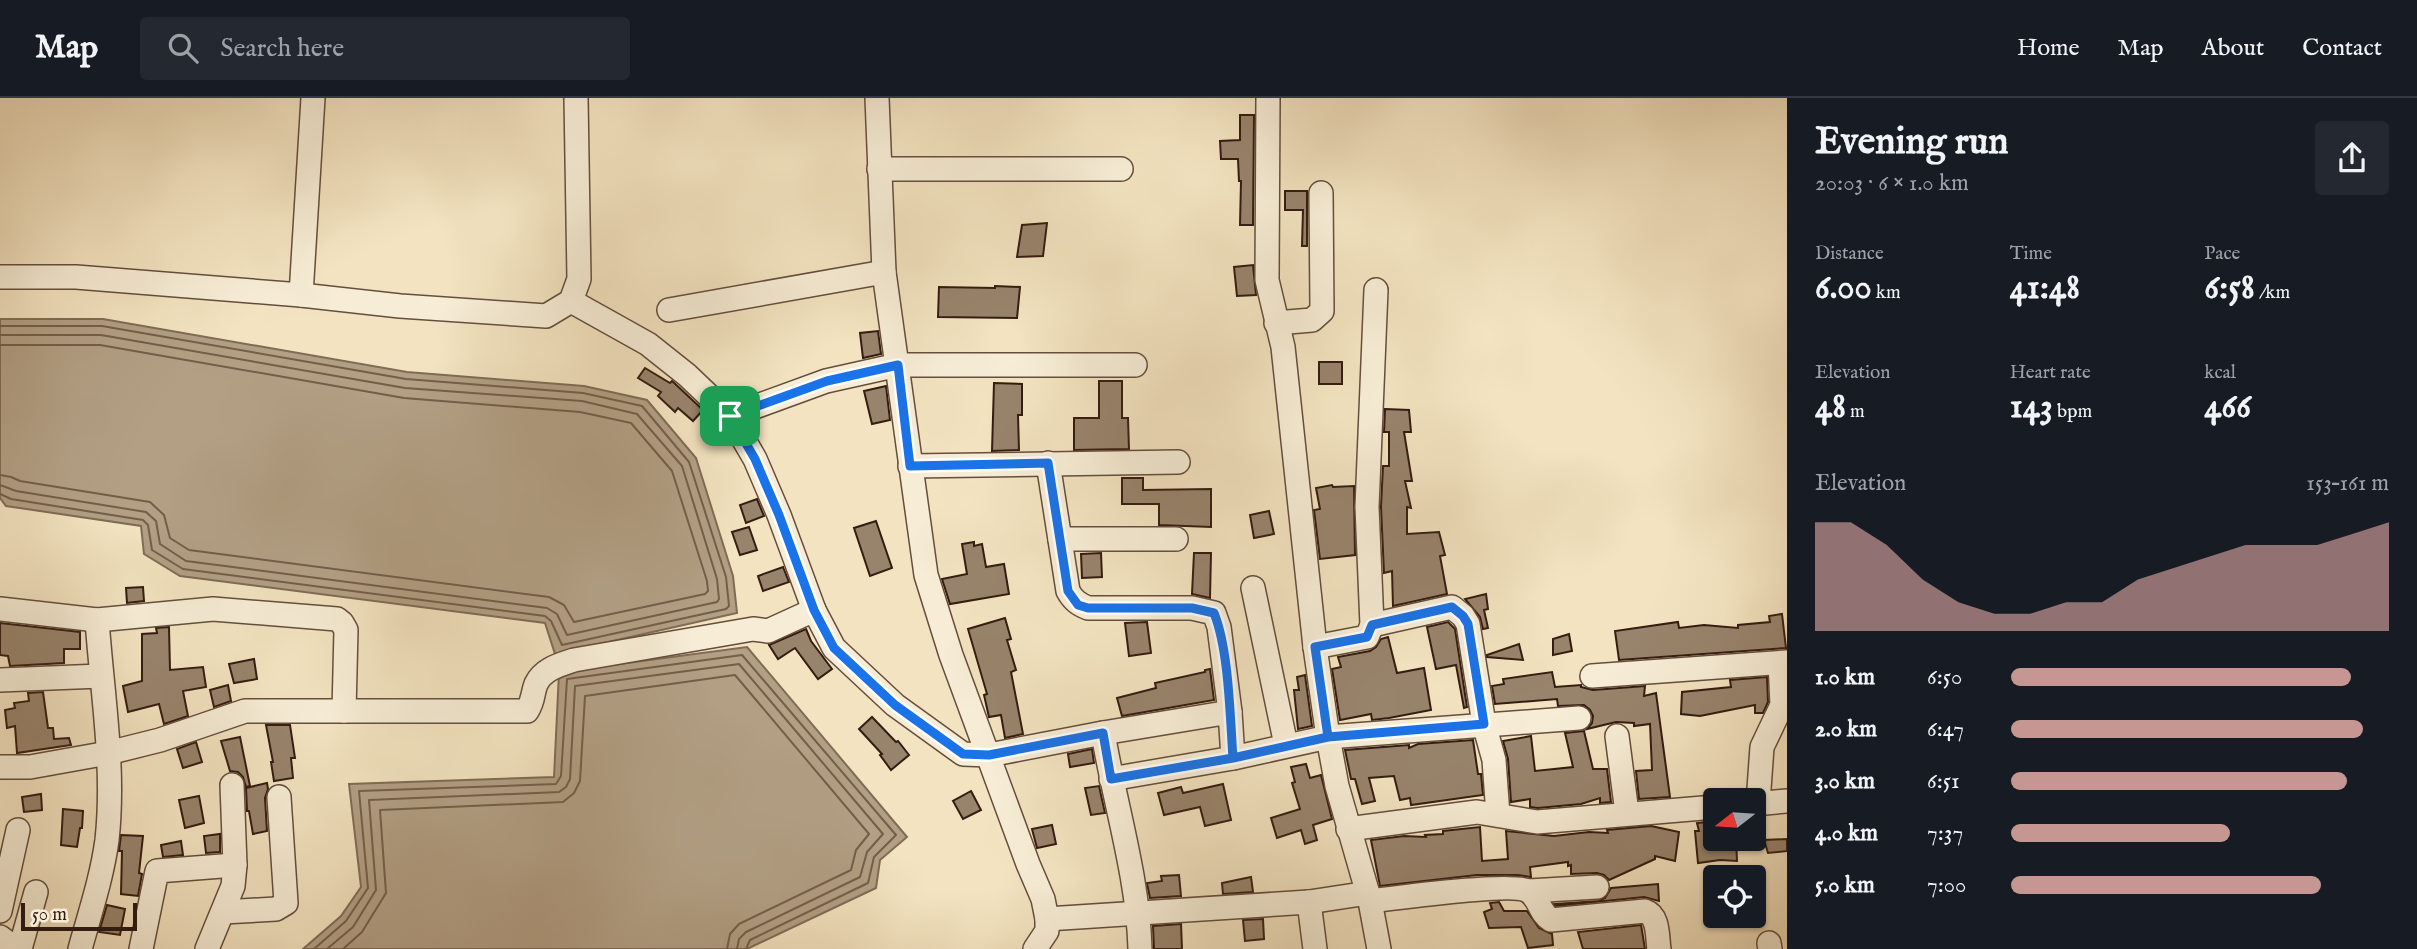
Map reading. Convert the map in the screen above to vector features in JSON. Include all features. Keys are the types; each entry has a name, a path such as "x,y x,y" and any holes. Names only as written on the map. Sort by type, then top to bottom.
{"street":[{"path":"301,295 313,98"},
{"path":"0,277 76,277 301,295 400,306 546,316 571,301 579,279 576,98"},
{"path":"877,98 884,272 926,575 951,655 1043,899 1047,919 1046,931 1035,949"},
{"path":"1268,98 1267,280 1283,347 1315,647 1328,737 1348,828 1369,897 1379,949"},
{"path":"879,169 1121,169"},
{"path":"1276,323 1312,320 1322,311 1321,193"},
{"path":"669,310 884,272"},
{"path":"1315,647 1367,637 1372,625 1367,506 1376,290"},
{"path":"571,301 648,344 687,375 730,416 755,459 814,610 834,648 895,705 963,754 989,755 1230,712"},
{"path":"730,416 827,381 898,365 1135,365"},
{"path":"1048,463 1068,591 1078,605 1088,608 1192,608 1214,613 1219,627 1233,758"},
{"path":"910,466 1178,463"},
{"path":"1060,539 1176,539"},
{"path":"1253,588 1286,745"},
{"path":"1372,625 1452,607 1468,624 1484,724 1494,760 1498,815"},
{"path":"0,609 97,620 213,609 337,619 346,630 344,711"},
{"path":"0,767 30,766 108,753 160,740 245,711 527,711 533,701 536,684 547,670 555,666 574,660 753,629 768,631 814,610"},
{"path":"80,949 103,866 106,841 108,753 97,620"},
{"path":"1592,676 1783,662 1782,705 1762,747 1758,788"},
{"path":"0,680 101,676"},
{"path":"1111,779 1233,758 1328,737 1579,718"},
{"path":"1103,733 1139,913 1140,949"},
{"path":"1617,736 1627,813"},
{"path":"207,949 233,886 235,865 232,785"},
{"path":"223,912 276,909 286,903 288,898 279,797"},
{"path":"1766,802 1787,801"},
{"path":"1348,828 1477,812 1537,822 1703,808"},
{"path":"0,911 18,830"},
{"path":"141,949 157,871 235,865"},
{"path":"1047,919 1481,890 1517,888 1529,891 1597,887"},
{"path":"1529,891 1538,901 1543,913 1551,920 1650,912 1655,919 1659,949"},
{"path":"0,937 18,949 36,892"},
{"path":"1310,902 1315,949"}],"water":[{"path":"0,319 103,319 407,372 584,386 647,400 696,458 733,576 737,613 555,654 545,623 180,576 144,554 141,526 6,506 0,498"},
{"path":"747,647 907,837 880,860 876,888 747,949 303,949 341,916 361,887 349,784 554,777 559,672"}],"building":[{"path":"1240,115 1254,115 1253,225 1240,225 1241,181 1238,159 1221,159 1220,141 1240,140"},
{"path":"1285,191 1307,191 1307,246 1302,246 1303,210 1285,210"},
{"path":"1047,223 1043,256 1017,257 1022,225"},
{"path":"1253,265 1256,295 1237,296 1234,267"},
{"path":"939,287 1020,287 1017,318 938,317"},
{"path":"878,331 881,354 863,358 860,333"},
{"path":"1319,362 1342,362 1342,384 1319,384"},
{"path":"645,368 670,383 672,381 703,410 693,421 678,408 675,412 658,396 661,392 638,378"},
{"path":"1099,381 1122,381 1122,418 1128,418 1129,449 1074,450 1074,418 1099,418"},
{"path":"994,383 1022,384 1022,415 1018,415 1019,450 992,451"},
{"path":"886,386 890,420 872,424 864,391"},
{"path":"1385,409 1409,410 1411,432 1404,432 1412,481 1405,481 1411,508 1407,507 1407,534 1439,532 1445,555 1440,556 1447,594 1393,606 1392,571 1384,573 1381,507 1383,466 1389,466 1389,432 1384,432"},
{"path":"1122,478 1143,478 1143,490 1211,489 1211,527 1159,525 1159,504 1122,504"},
{"path":"1332,485 1354,486 1355,555 1320,559 1314,510 1320,509 1316,488"},
{"path":"757,499 764,516 746,523 740,505"},
{"path":"1269,511 1274,534 1254,538 1250,515"},
{"path":"876,521 892,568 870,576 854,528"},
{"path":"749,527 757,550 740,555 732,532"},
{"path":"974,542 974,546 982,544 986,567 1004,564 1009,594 950,604 942,579 967,574 962,544"},
{"path":"1101,553 1102,577 1082,578 1081,554"},
{"path":"1194,553 1211,553 1210,598 1192,594"},
{"path":"783,567 789,582 763,591 758,576"},
{"path":"143,587 144,601 127,603 126,588"},
{"path":"1486,594 1488,609 1484,610 1488,628 1483,629 1480,617 1465,599"},
{"path":"1782,614 1786,648 1619,660 1615,631 1678,622 1679,628 1704,625 1738,628 1738,625 1770,622 1769,616"},
{"path":"1005,618 1011,639 1007,640 1016,670 1011,672 1023,734 1005,738 1001,715 989,717 984,695 987,694 968,629"},
{"path":"1147,622 1151,653 1129,656 1125,623"},
{"path":"1448,622 1455,629 1467,707 1464,708 1456,665 1436,669 1427,627"},
{"path":"0,623 80,632 80,649 64,649 64,663 10,666 8,656 0,655"},
{"path":"169,627 170,670 203,667 206,687 183,691 188,716 164,724 159,704 128,712 123,686 142,681 142,634 157,633 156,628"},
{"path":"806,629 811,641 832,669 818,679 795,648 778,659 769,645"},
{"path":"1569,634 1572,651 1553,655 1553,639"},
{"path":"1388,637 1397,673 1424,668 1431,710 1372,720 1371,714 1340,720 1332,669 1341,667 1338,657 1370,651 1381,639"},
{"path":"1519,644 1523,660 1487,657 1487,655"},
{"path":"254,659 257,679 234,683 229,664"},
{"path":"1210,669 1214,700 1122,716 1117,698 1156,688 1155,683"},
{"path":"1552,672 1555,687 1581,685 1593,690 1645,686 1644,696 1656,693 1670,797 1639,799 1636,771 1652,770 1650,724 1634,726 1634,723 1616,722 1587,729 1593,716 1584,705 1558,706 1557,699 1495,704 1492,686 1504,684 1503,679"},
{"path":"1305,675 1312,726 1298,729 1294,690 1299,690 1297,677"},
{"path":"1767,677 1768,702 1763,713 1755,713 1755,705 1700,716 1681,714 1682,692 1731,687 1730,680"},
{"path":"228,685 231,701 214,707 210,690"},
{"path":"43,692 48,728 53,728 54,739 69,738 71,745 17,753 15,726 7,728 5,710 15,708 14,703 29,701 28,693"},
{"path":"872,717 909,755 891,770 880,755 882,754 859,729"},
{"path":"266,725 290,725 295,758 291,758 293,778 274,781"},
{"path":"1584,731 1593,769 1607,769 1611,802 1600,803 1600,798 1581,804 1538,808 1530,807 1530,799 1511,802 1508,759 1503,741 1531,736 1535,771 1573,767 1565,733"},
{"path":"240,737 250,786 246,787 238,772 230,771 221,741"},
{"path":"1473,740 1483,795 1411,805 1410,798 1400,800 1394,776 1369,778 1375,801 1362,804 1355,779 1351,779 1345,750 1409,745 1409,748 1418,744"},
{"path":"196,742 202,762 183,768 177,749"},
{"path":"1092,749 1094,763 1070,767 1068,754"},
{"path":"1306,764 1310,778 1321,775 1332,819 1313,825 1317,840 1305,844 1301,830 1277,838 1271,818 1300,809 1292,783 1295,782 1291,767"},
{"path":"267,783 267,831 253,834 247,811 246,788"},
{"path":"1223,784 1231,820 1205,826 1200,807 1164,815 1158,793 1181,787 1183,793"},
{"path":"1099,786 1105,813 1091,815 1085,788"},
{"path":"971,791 981,810 963,819 953,801"},
{"path":"41,794 42,810 24,812 22,797"},
{"path":"199,796 204,823 185,828 179,800"},
{"path":"63,809 83,811 77,847 61,845"},
{"path":"1703,822 1703,851 1737,851 1737,861 1698,863 1695,831 1699,831 1697,823"},
{"path":"1052,825 1056,844 1037,848 1032,829"},
{"path":"1651,826 1679,832 1675,861 1655,856 1655,859 1609,880 1597,873 1571,874 1571,865 1568,866 1568,862 1530,867 1531,877 1477,875 1380,886 1371,840 1404,836 1426,837 1425,835 1443,834 1443,831 1480,827 1482,861 1508,859 1506,831 1554,836 1608,833 1607,830"},
{"path":"220,834 220,852 206,853 204,836"},
{"path":"121,835 143,836 139,873 142,874 138,896 121,894"},
{"path":"1787,839 1787,851 1768,853 1766,840"},
{"path":"181,841 183,855 163,857 161,845"},
{"path":"1179,875 1181,896 1150,898 1147,883 1162,881 1161,876"},
{"path":"1251,877 1253,892 1223,894 1222,883"},
{"path":"1658,884 1659,901 1644,897 1556,906 1554,904 1599,901 1605,898 1611,888"},
{"path":"1499,902 1504,911 1527,911 1539,928 1552,934 1553,945 1528,948 1521,927 1489,928 1484,912 1492,909 1490,903"},
{"path":"107,905 125,909 120,935 99,932"},
{"path":"1263,919 1264,939 1245,941 1243,920"},
{"path":"1181,924 1182,949 1154,949 1153,926"},
{"path":"1641,925 1645,949 1583,949 1578,932"}],"route":[{"path":"730,416 755,459 814,610 834,648 895,705 963,754 989,755 1103,733 1111,779 1233,758 1328,737 1484,724 1468,624 1452,607 1372,625 1367,637 1315,647 1328,737 1286,745 1233,758 1219,627 1214,613 1192,608 1088,608 1078,605 1068,591 1048,463 910,466 898,365 827,381 730,416"}]}
